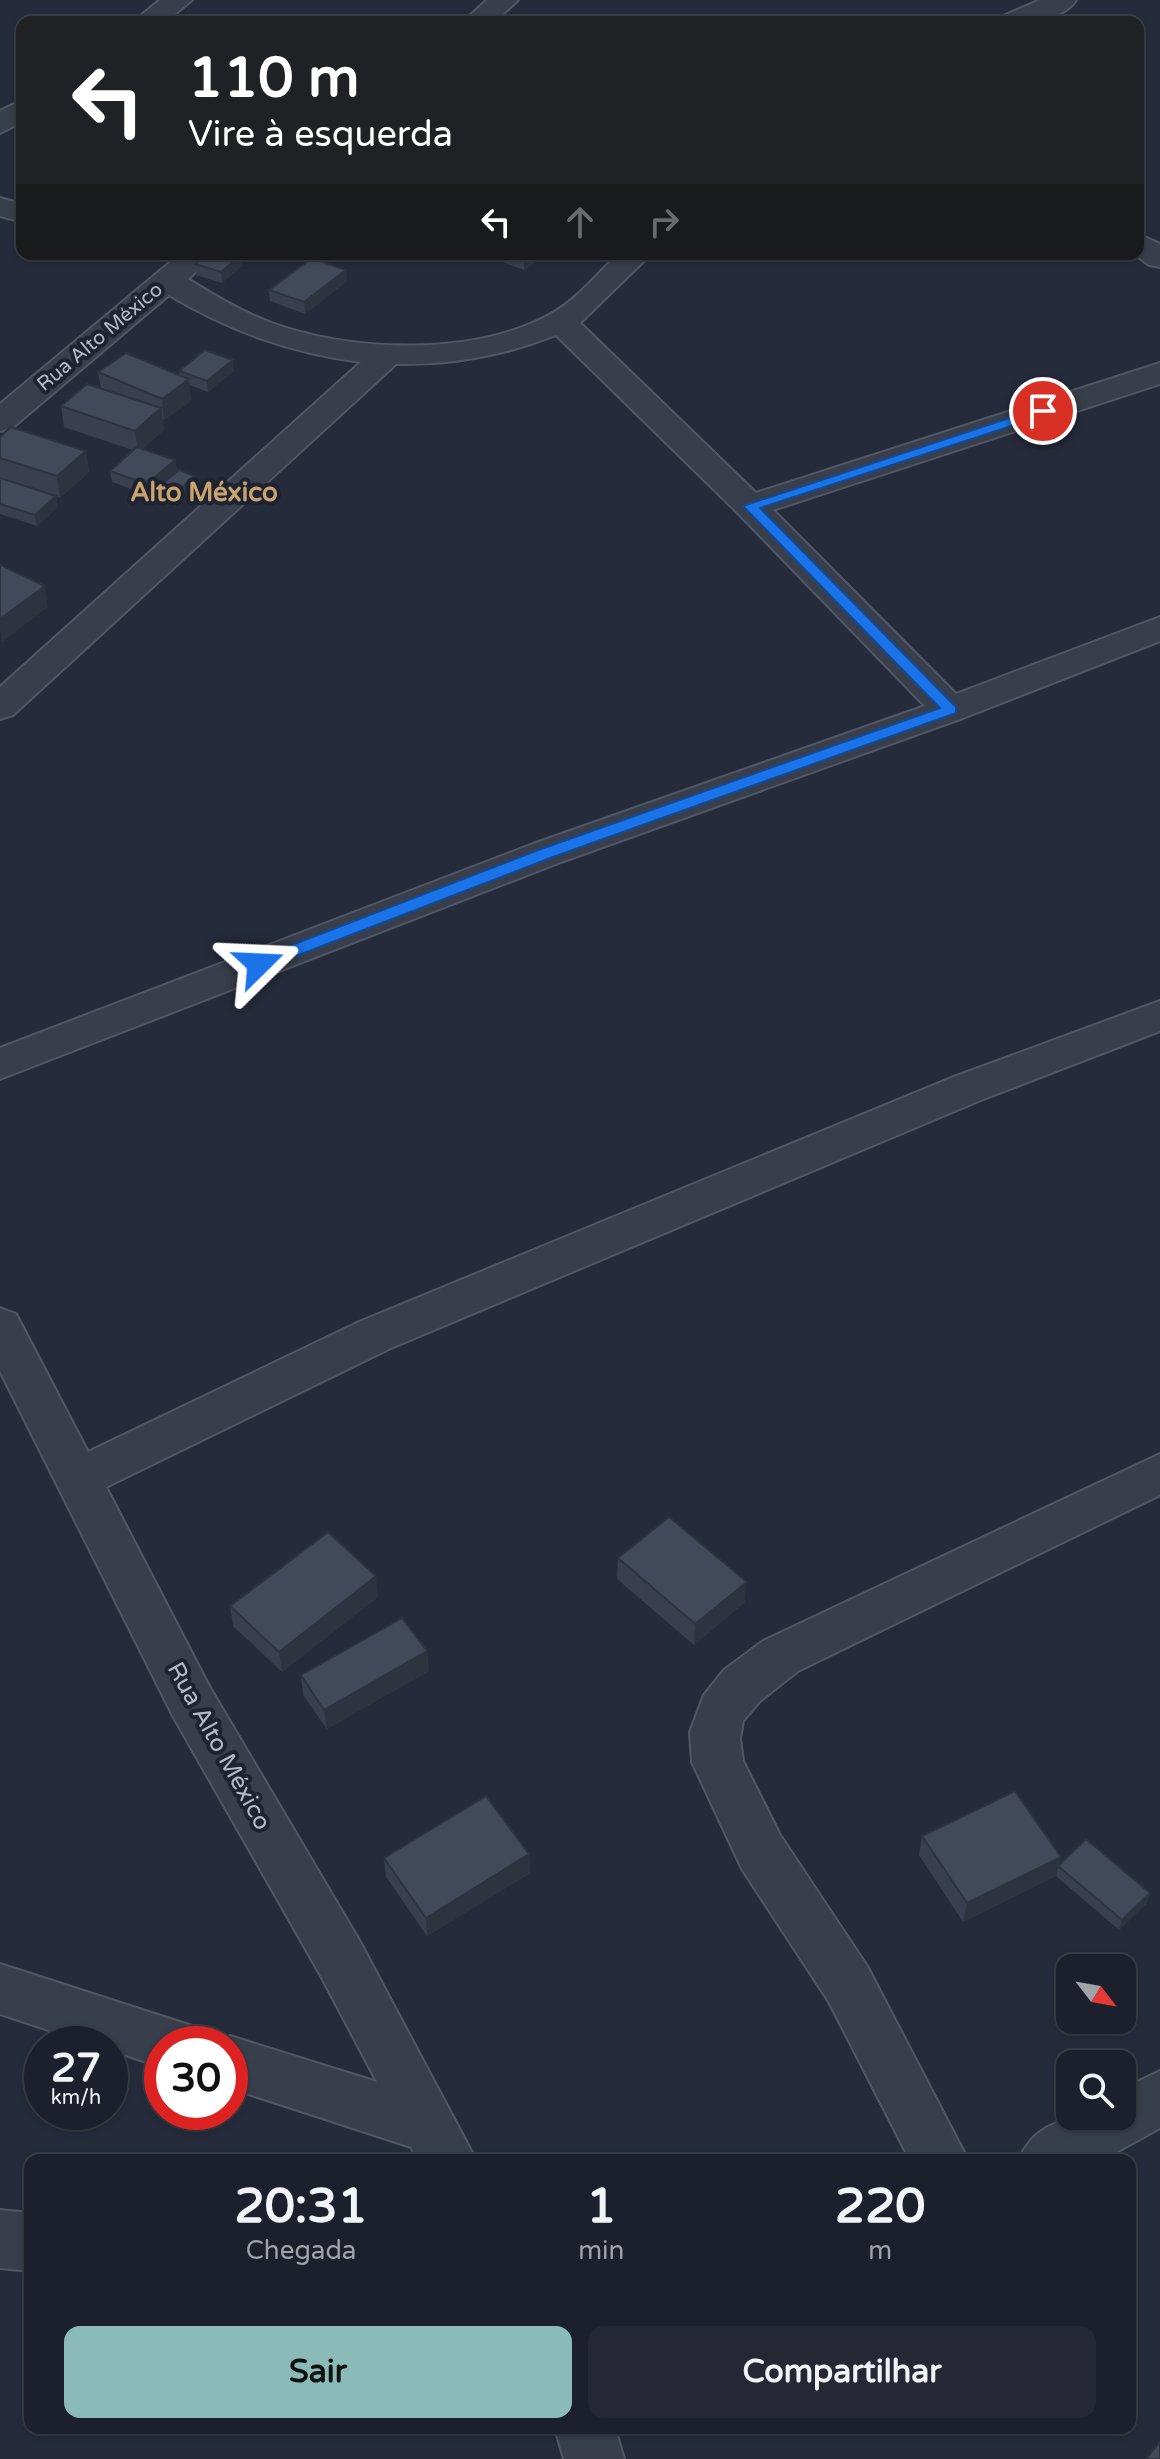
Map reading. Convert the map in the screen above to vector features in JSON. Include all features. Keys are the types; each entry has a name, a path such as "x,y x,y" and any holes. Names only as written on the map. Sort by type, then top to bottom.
{"street":[{"path":"155,16 178,0"},
{"path":"484,16 504,0"},
{"path":"1026,16 1062,0"},
{"name":"Rua Alto México","path":"0,421 189,260"},
{"path":"167,280 259,329 316,347 387,355 442,352 505,342 561,322 629,260"},
{"path":"561,322 750,506 950,710"},
{"path":"0,707 387,355"},
{"path":"750,506 1160,373"},
{"path":"0,1064 547,853 950,710 1160,628"},
{"path":"77,1479 375,1335 966,1089 1160,1015"},
{"name":"Rua Alto México","path":"0,1326 191,1701 340,1958 437,2142"},
{"path":"937,2154 848,1984 761,1852 718,1762 714,1746 715,1726 725,1705 736,1692 780,1656 870,1616 1160,1473"},
{"path":"0,1989 144,2035"},
{"path":"248,2069 437,2142"},
{"path":"1058,2154 1160,2098"},
{"path":"0,2239 24,2241"},
{"path":"587,2434 594,2459"}],"building":[{"path":"200,260 235,260 221,272 195,264"},
{"path":"309,260 346,270 304,302 269,290"},
{"path":"205,350 233,360 207,381 179,371"},
{"path":"126,353 189,379 162,399 98,372"},
{"path":"87,384 161,408 135,431 61,406"},
{"path":"11,427 86,451 57,476 0,458 0,437"},
{"path":"137,447 175,460 147,484 110,471"},
{"path":"179,470 195,476 173,495 156,489"},
{"path":"0,478 56,496 35,515 0,504"},
{"path":"0,565 45,586 0,619"},
{"path":"669,1517 747,1582 695,1624 618,1558"},
{"path":"328,1532 376,1576 279,1652 230,1606"},
{"path":"402,1618 427,1651 324,1710 301,1675"},
{"path":"1015,1791 1061,1857 967,1903 922,1836"},
{"path":"486,1796 529,1854 426,1918 384,1858"},
{"path":"1086,1839 1150,1893 1122,1920 1058,1866"},
{"path":"1160,2442 1160,2459 1146,2459"}],"district":[{"name":"Alto México","path":"204,492"}],"route":[{"path":"259,964 547,853 950,710 750,506 1043,411"}]}
